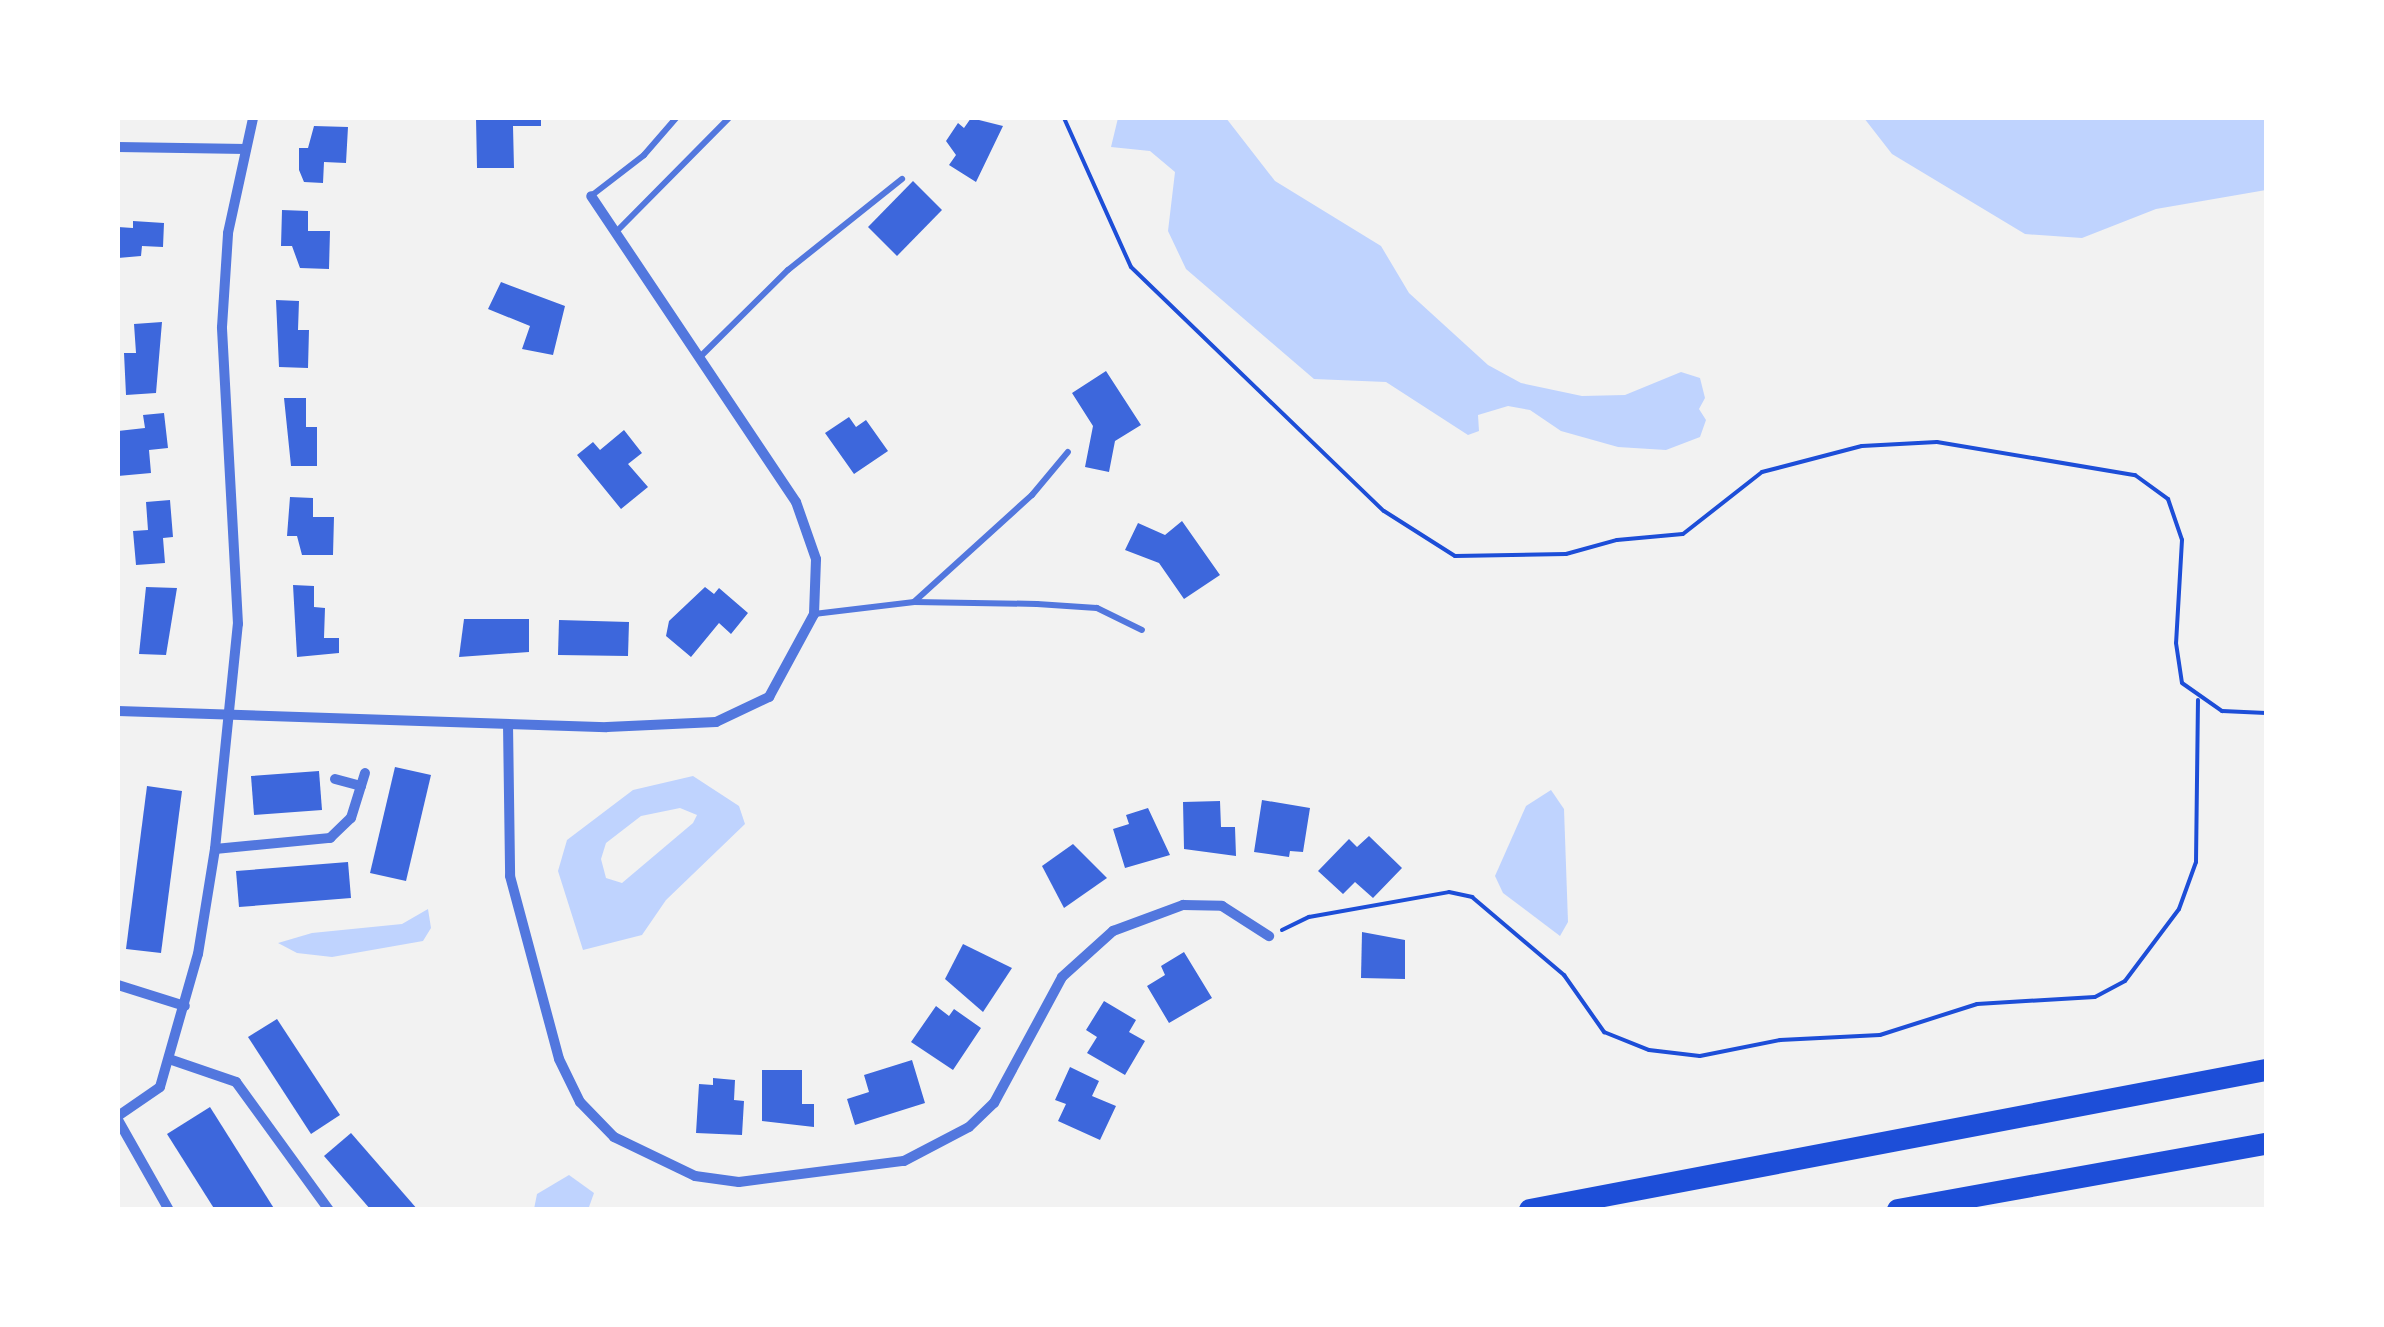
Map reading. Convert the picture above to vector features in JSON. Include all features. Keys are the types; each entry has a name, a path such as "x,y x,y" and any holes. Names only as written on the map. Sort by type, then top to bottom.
{"highway":[{"path":"1530,1210 2266,1070"},
{"path":"1898,1210 2266,1144"}],"street":[{"path":"169,1210 118,1118 160,1087 185,1006 215,849 238,624 222,327 228,234 253,118"},
{"path":"118,147 246,149"},
{"path":"118,711 508,724 716,722 762,700 789,668 814,614 816,558 796,502 619,229 591,196"},
{"path":"508,724 510,876 559,1060 580,1102 614,1137 695,1176 739,1182 904,1161 969,1127 994,1103 1062,976 1113,931 1183,905 1222,906 1269,936"},
{"path":"215,849 330,838 351,818 366,773"},
{"path":"336,779 361,786"},
{"path":"118,984 185,1006"},
{"path":"168,1060 236,1082 329,1210"}],"lane":[{"path":"591,196 644,155 676,118"},
{"path":"619,229 729,118"},
{"path":"702,355 788,270 902,179"},
{"path":"914,602 1032,495 1068,452"},
{"path":"814,614 914,602 1097,608 1142,630"}],"path":[{"path":"1064,118 1131,267 1384,511 1455,556 1566,554 1616,540 1683,534 1762,472 1862,446 1951,444 2135,475 2155,486 2176,516 2183,580 2176,668 2198,700 2222,711 2266,713"},
{"path":"1269,936 1309,917 1449,892 1472,897 1564,974 1604,1032 1649,1050 1700,1056 1780,1040 1880,1035 1977,1004 2094,997 2125,982 2178,910 2196,862 2198,700"}],"water":[{"path":"1118,118 1226,118 1275,181 1381,246 1409,293 1488,365 1521,383 1582,396 1625,395 1681,372 1700,378 1705,398 1699,409 1706,420 1700,437 1666,450 1618,447 1561,431 1530,410 1508,406 1478,415 1479,431 1468,435 1386,382 1314,379 1186,269 1168,231 1175,172 1150,151 1111,147"},
{"path":"1864,118 2266,118 2266,190 2156,209 2082,238 2025,234 1892,154"},
{"path":"693,776 739,806 745,824 666,900 642,935 583,950 558,871 567,840 633,790","holes":["680,808 697,815 693,823 622,883 606,878 601,859 606,843 641,816"]},
{"path":"1551,790 1564,809 1568,922 1560,936 1503,893 1495,876 1526,806"},
{"path":"428,909 431,928 423,941 332,957 297,953 278,943 312,933 402,924"},
{"path":"569,1175 594,1193 589,1207 534,1209 537,1194"}],"building":[{"path":"476,118 541,118 541,126 513,126 514,168 477,168"},
{"path":"971,118 1003,126 976,182 949,165 956,155 946,141 958,123 964,128"},
{"path":"314,126 348,127 346,163 324,162 323,183 304,182 299,170 299,148 308,148"},
{"path":"913,181 942,210 897,256 868,227"},
{"path":"282,210 308,211 308,231 330,231 329,269 300,268 292,246 281,246"},
{"path":"133,221 164,223 163,247 142,246 141,256 118,258 118,227 133,228"},
{"path":"501,282 565,306 553,355 522,349 530,326 488,309"},
{"path":"276,300 299,301 298,330 309,330 308,368 279,367"},
{"path":"162,322 156,393 126,395 124,353 136,353 134,324"},
{"path":"1106,371 1141,425 1115,441 1109,472 1085,467 1093,426 1072,393"},
{"path":"284,398 306,398 306,427 317,427 317,466 291,466"},
{"path":"164,413 168,448 149,450 151,473 118,476 118,431 145,428 143,415"},
{"path":"849,417 856,427 866,420 888,451 854,474 825,433"},
{"path":"624,430 642,453 628,464 648,487 621,509 577,455 593,442 600,450"},
{"path":"290,497 313,498 313,517 334,517 333,555 302,555 297,536 287,536"},
{"path":"170,500 173,537 163,538 165,563 136,565 133,531 148,530 146,502"},
{"path":"1182,521 1220,575 1184,599 1159,563 1125,550 1138,523 1165,535"},
{"path":"293,585 314,586 314,607 325,608 324,638 339,638 339,653 297,657"},
{"path":"146,587 177,588 166,655 139,654"},
{"path":"705,587 714,594 719,588 748,613 731,634 719,623 691,657 666,636 669,621"},
{"path":"464,619 529,619 529,652 459,657"},
{"path":"559,620 629,622 628,656 558,655"},
{"path":"395,767 431,775 406,881 370,873"},
{"path":"319,771 322,810 254,815 251,776"},
{"path":"147,786 182,791 161,953 126,949"},
{"path":"1262,800 1310,808 1303,852 1290,851 1289,857 1254,852"},
{"path":"1220,801 1221,827 1235,827 1236,856 1184,849 1183,802"},
{"path":"1148,808 1170,855 1125,868 1113,829 1129,824 1126,815"},
{"path":"1369,836 1402,868 1373,898 1355,882 1343,894 1318,871 1349,839 1357,847"},
{"path":"1073,844 1107,878 1064,908 1042,866"},
{"path":"348,862 351,898 239,907 236,871"},
{"path":"1362,932 1405,940 1405,979 1361,978"},
{"path":"963,944 1012,968 983,1012 945,979"},
{"path":"1184,952 1212,998 1169,1023 1147,986 1165,975 1161,966"},
{"path":"1104,1001 1136,1020 1129,1032 1145,1041 1125,1075 1087,1053 1097,1037 1086,1030"},
{"path":"936,1006 949,1016 954,1009 981,1028 953,1070 911,1042"},
{"path":"277,1019 340,1115 311,1134 248,1037"},
{"path":"912,1060 925,1103 855,1125 847,1099 869,1092 864,1075"},
{"path":"1070,1067 1099,1081 1092,1096 1116,1106 1100,1140 1058,1121 1066,1104 1055,1100"},
{"path":"762,1070 802,1070 802,1104 814,1104 814,1127 762,1121"},
{"path":"713,1078 735,1080 734,1100 744,1101 742,1135 696,1133 699,1084 713,1085"},
{"path":"210,1107 275,1210 215,1210 167,1134"},
{"path":"351,1133 418,1210 371,1210 324,1156"}]}
